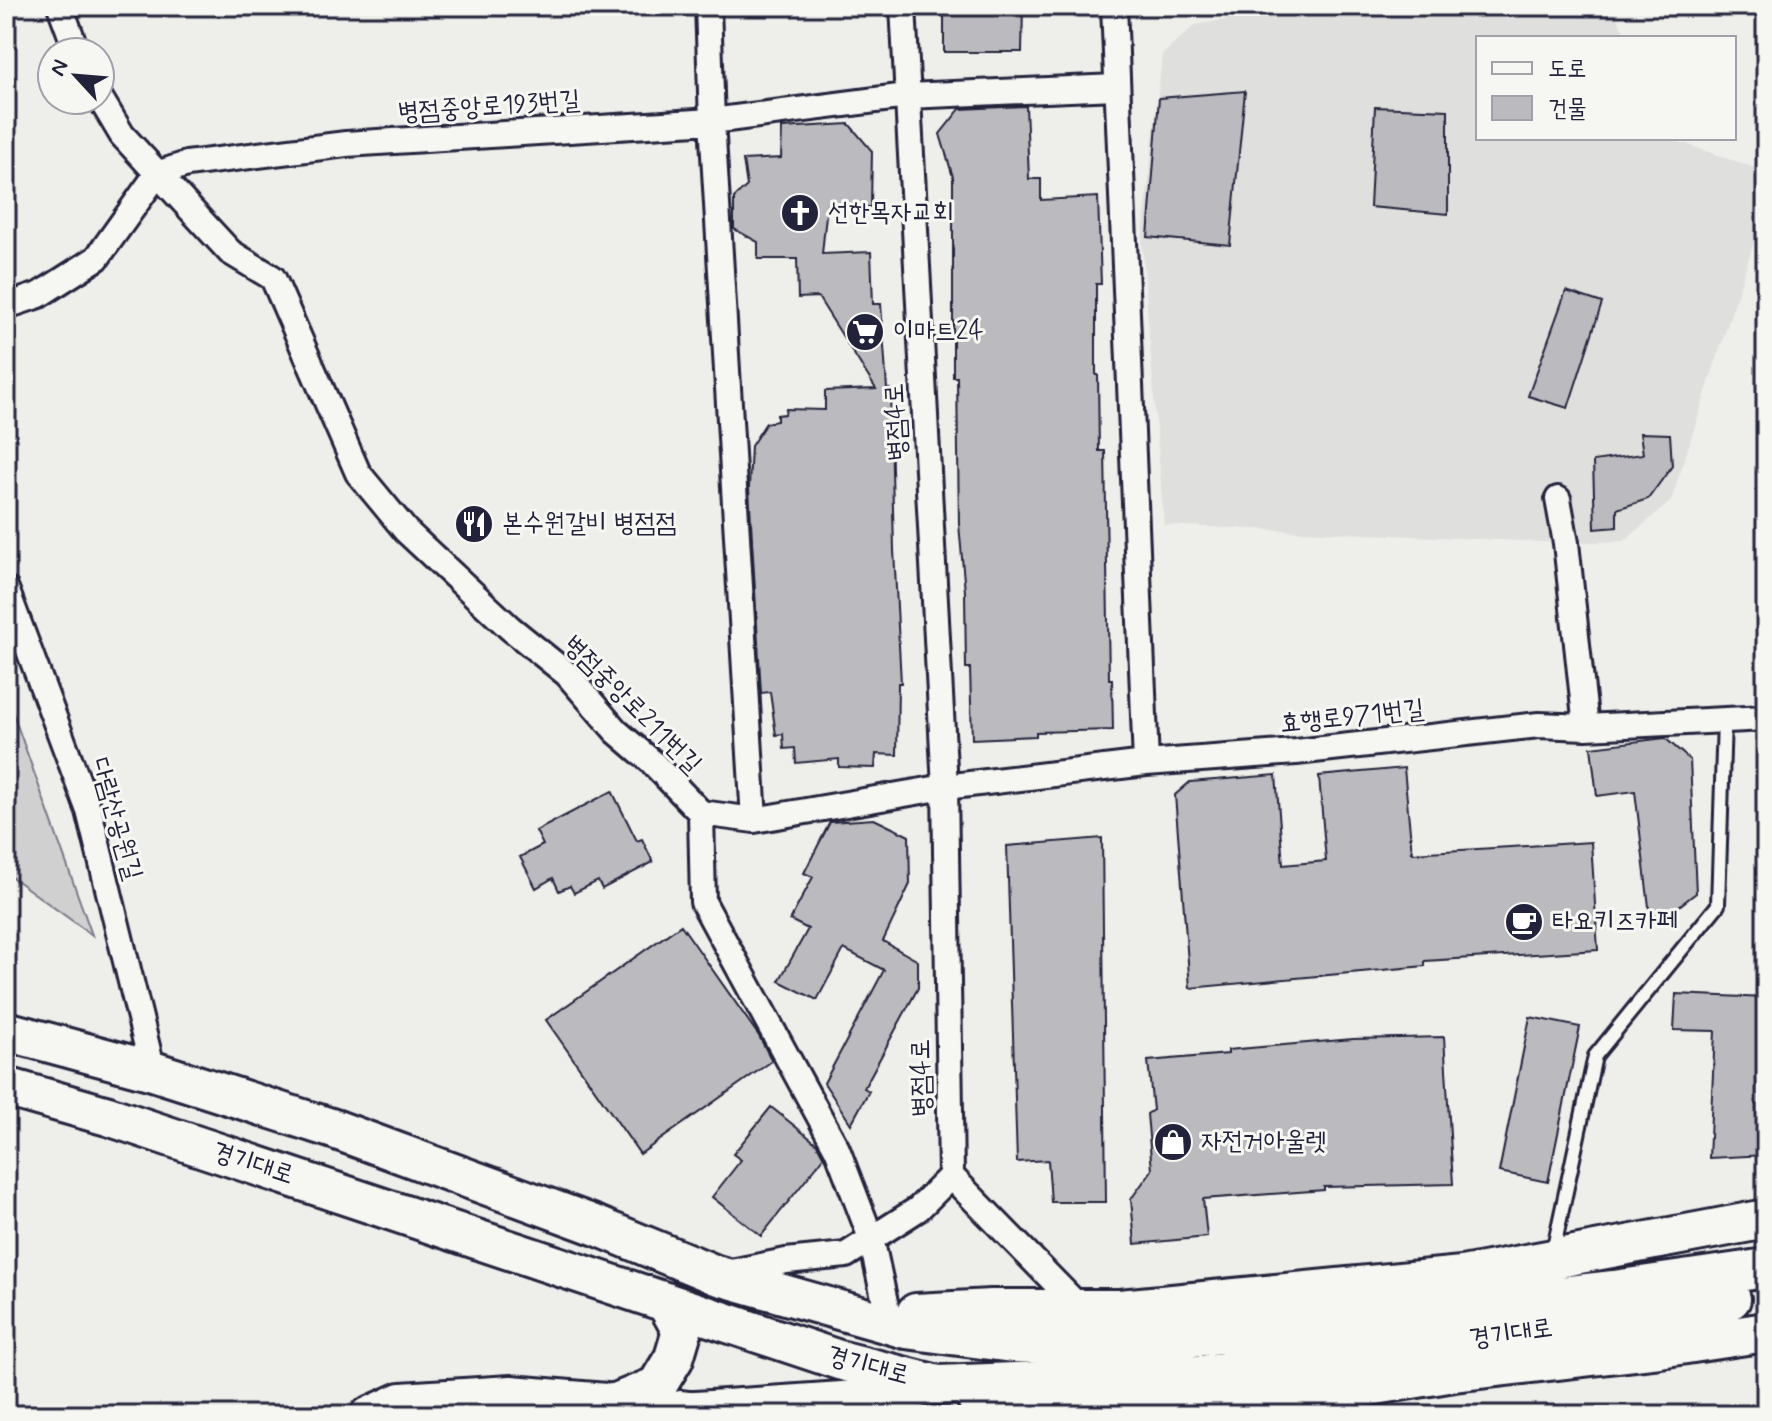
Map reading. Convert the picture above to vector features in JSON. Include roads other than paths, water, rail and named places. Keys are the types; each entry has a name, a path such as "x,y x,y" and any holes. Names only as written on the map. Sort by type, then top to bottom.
{"main road":[{"name":"경기대로","path":"6,1031 153,1071 334,1129 597,1226 716,1275 880,1319 1012,1343 1131,1344 1614,1290 1766,1268"},
{"name":"경기대로","path":"6,1087 108,1116 839,1360 938,1385 1200,1375 1534,1331 1766,1293"},
{"name":"경기대로","path":"880,1319 991,1309 1120,1309 1462,1276 1766,1219"},
{"path":"618,1402 657,1386 674,1358 682,1331 666,1302"},
{"path":"984,1415 1025,1410 1187,1412 1454,1372 1653,1349 1766,1332"},
{"path":"938,1385 1025,1410"},
{"path":"681,1410 723,1415"}],"street":[{"path":"60,6 71,36"},
{"path":"708,6 712,121 754,820"},
{"name":"병점4로","path":"903,6 945,787 951,1176"},
{"path":"1114,6 1146,763"},
{"name":"병점중앙로193번길","path":"157,174 187,164 346,144 712,121 907,96 1116,87"},
{"name":"병점중앙로211번길","path":"111,116 122,135 230,252 273,278 358,473 406,531 510,628 567,674 616,731 651,761 701,813 703,902 837,1149 871,1238 880,1319"},
{"path":"6,306 39,295 97,258 157,174"},
{"path":"1558,499 1566,543 1586,727"},
{"name":"다람산공원길","path":"6,589 89,811 153,1071"},
{"name":"효행로971번길","path":"945,787 1146,763 1296,752 1539,725 1586,727 1766,718"},
{"path":"701,813 754,820 945,787"},
{"path":"716,1275 786,1261 846,1255 918,1209 951,1176 1081,1309"},
{"path":"368,1415 401,1400 495,1394 618,1402 681,1410 901,1395 938,1385"}],"lane":[{"path":"1552,1259 1595,1056 1718,905 1724,720"}],"place":[{"name":"선한목자교회","path":"800,213"},
{"name":"이마트24","path":"865,332"},
{"name":"본수원갈비 병점점","path":"474,524"},
{"name":"타요키즈카페","path":"1524,922"},
{"name":"자전거아울렛","path":"1173,1142"}]}
